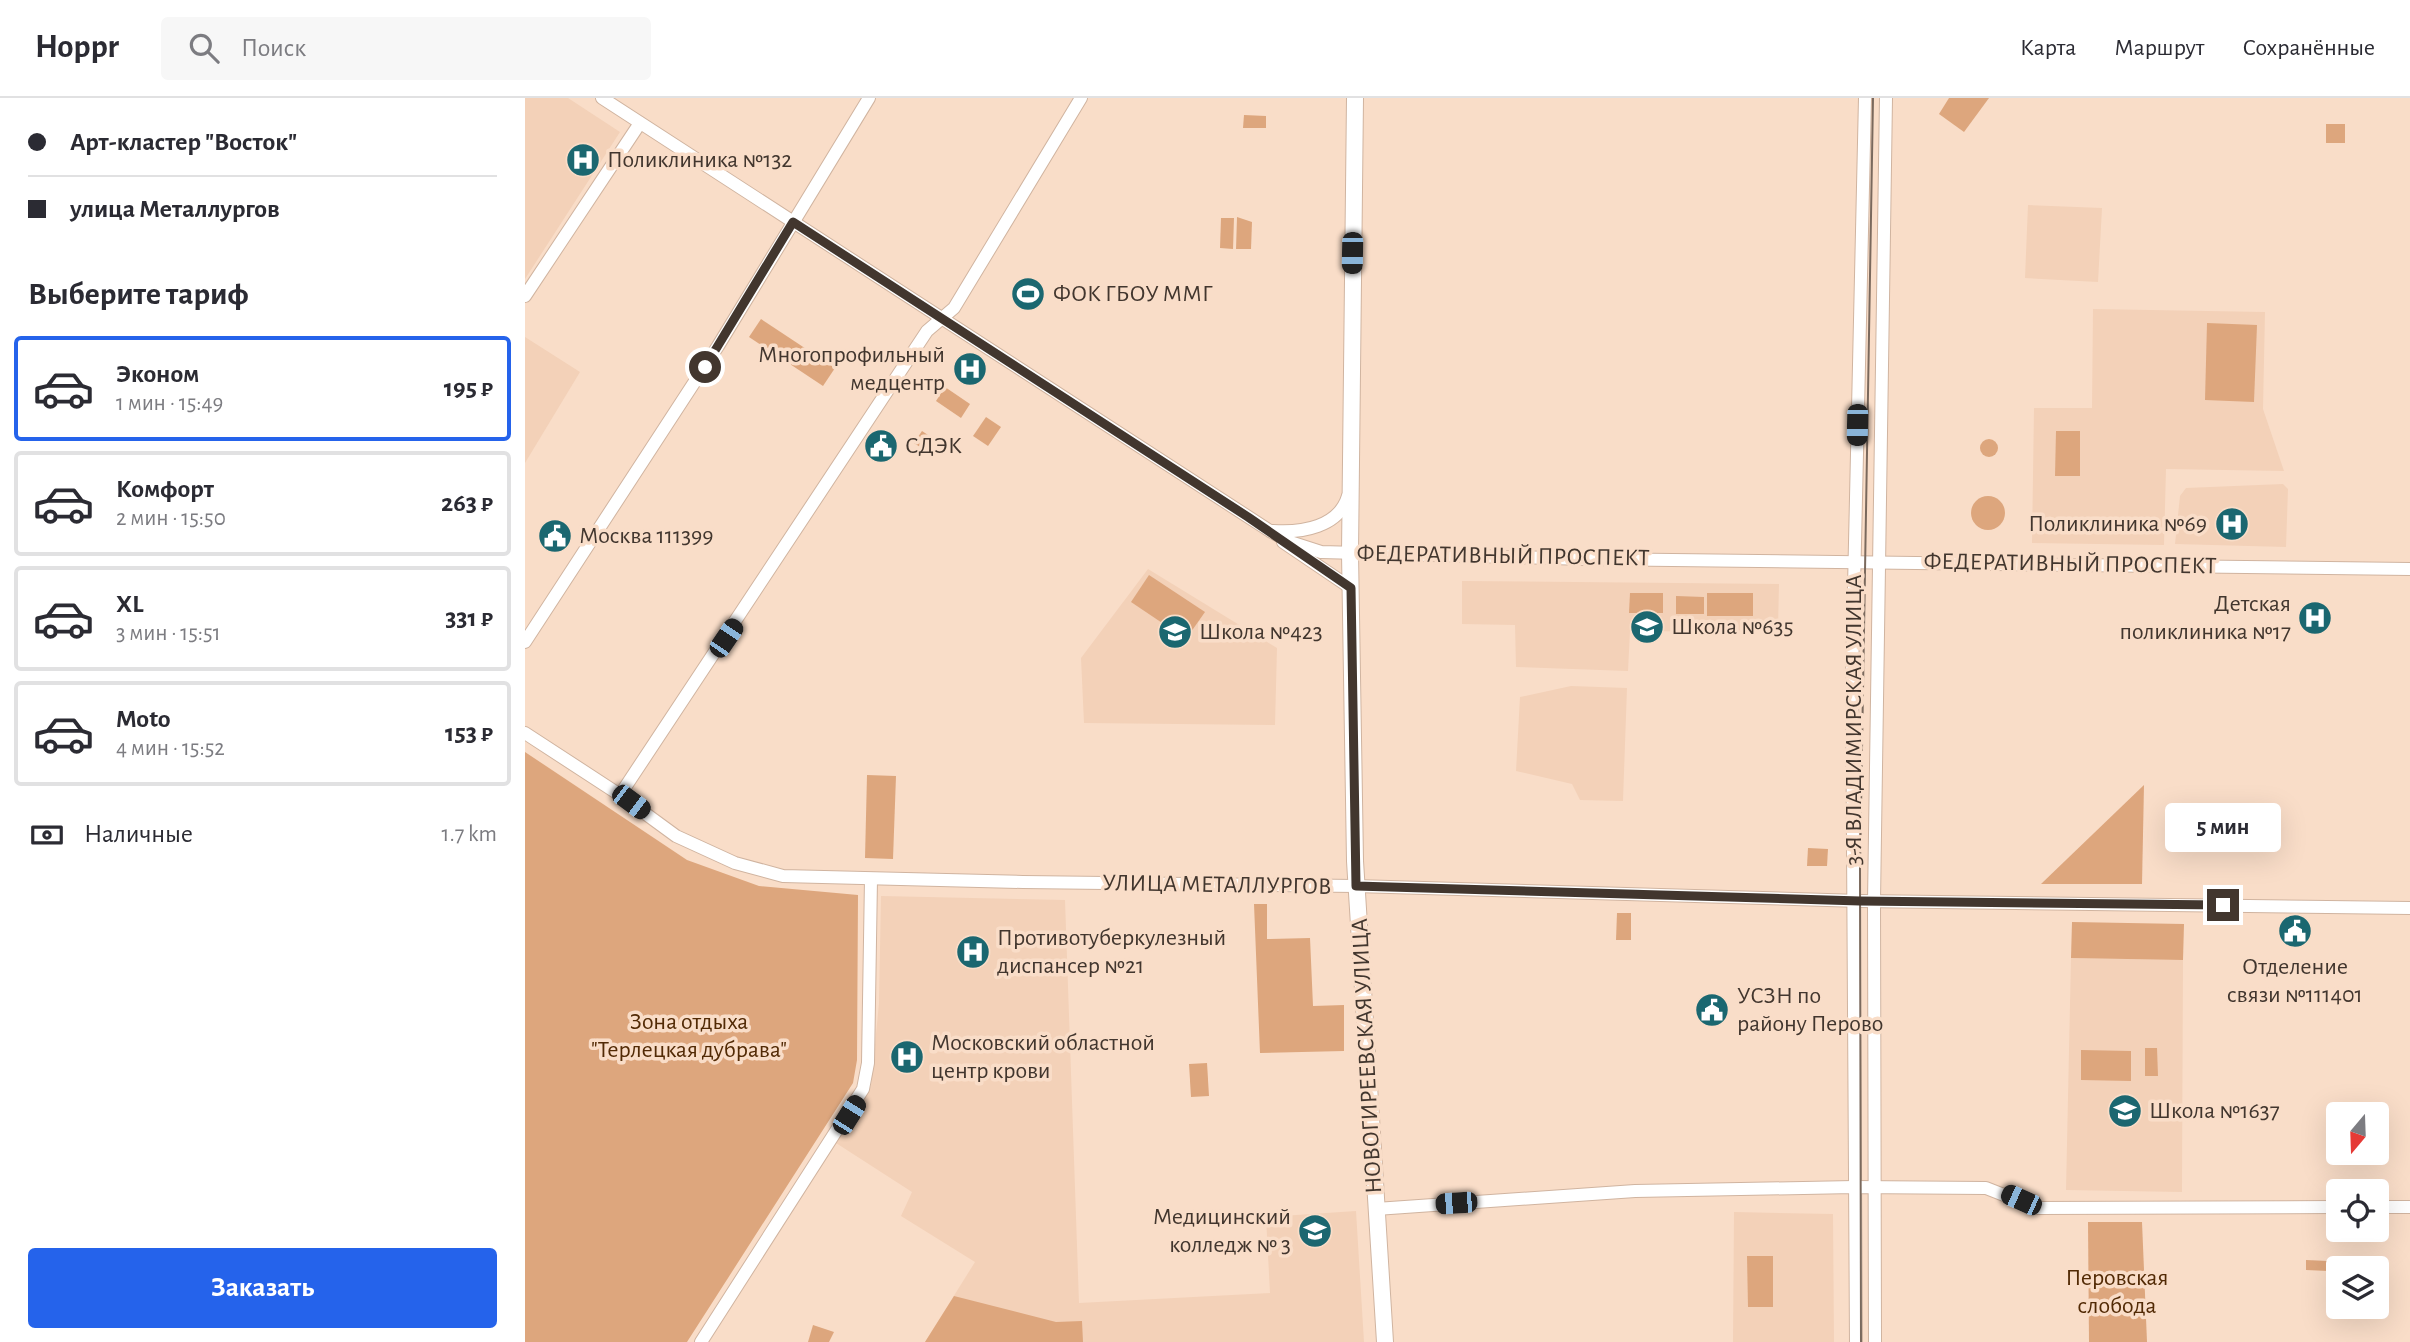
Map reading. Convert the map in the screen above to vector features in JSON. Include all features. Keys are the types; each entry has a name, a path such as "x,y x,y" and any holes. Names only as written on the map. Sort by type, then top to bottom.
{"main road":[{"name":"НОВОГИРЕЕВСКАЯ УЛИЦА","path":"1355,98 1350,553 1356,886 1385,1342"}],"street":[{"name":"ФЕДЕРАТИВНЫЙ ПРОСПЕКТ","path":"602,98 1269,531 1290,542 1321,552 2410,569"},
{"path":"525,642 718,346 869,98"},
{"path":"620,794 927,331 954,308 1081,98"},
{"name":"3-Я ВЛАДИМИРСКАЯ УЛИЦА","path":"1856,1342 1854,562 1865,98"},
{"name":"3-Я ВЛАДИМИРСКАЯ УЛИЦА","path":"1875,1342 1874,901 1886,98"},
{"path":"525,296 640,122"},
{"path":"1269,531 1289,532 1312,528 1326,522 1339,514 1350,489"},
{"path":"1269,531 1298,554 1351,588"},
{"name":"УЛИЦА МЕТАЛЛУРГОВ","path":"525,733 620,794 675,836 735,863 783,876 1356,886 1874,901 2410,908"},
{"path":"701,1342 863,1089 868,1063 871,879"},
{"path":"1376,1209 1635,1191 1854,1187 1986,1188 2037,1208 2326,1207"},
{"path":"2389,1207 2410,1207"}],"shaded area":[{"path":"525,98 568,98 620,132 525,279"},
{"path":"2028,205 2102,208 2098,282 2025,278"},
{"path":"2093,309 2265,312 2263,409 2284,471 2166,469 2164,545 2032,543 2034,408 2092,408"},
{"path":"525,337 580,372 525,463"},
{"name":"Поликлиника №69","path":"2283,484 2288,489 2286,547 2175,544 2180,496 2186,488"},
{"name":"Школа №423","path":"1148,569 1277,648 1275,725 1084,723 1081,658"},
{"name":"Школа №635","path":"1462,581 1779,584 1778,628 1747,632 1630,631 1628,671 1516,667 1515,625 1462,624"},
{"path":"1571,686 1627,688 1623,801 1580,800 1572,784 1516,771 1520,697"},
{"path":"881,896 1065,900 1079,1303 1270,1293 1266,1217 1356,1211 1364,1342 925,1342 975,1262 901,1216 912,1192 836,1143 871,1086 879,1003"},
{"name":"Школа №1637","path":"2071,958 2183,960 2182,1192 2066,1190"},
{"path":"1734,1212 1833,1214 1834,1342 1733,1342"}],"green space":[{"path":"1949,98 1989,98 1964,132 1939,114"},
{"path":"1244,115 1266,116 1266,128 1243,128"},
{"path":"2326,124 2345,124 2345,143 2326,143"},
{"path":"1237,217 1252,222 1251,249 1236,249"},
{"path":"1221,218 1234,218 1233,249 1220,248"},
{"path":"761,319 835,368 823,386 749,337"},
{"path":"2207,323 2257,325 2254,402 2205,400"},
{"path":"945,387 970,404 961,418 936,401"},
{"path":"986,417 1001,427 988,446 973,436"},
{"path":"922,431 940,443 932,455 914,443"},
{"path":"2056,431 2080,431 2080,476 2055,476"},
{"path":"1985,439 1993,439 1998,448 1996,455 1985,457 1980,452 1980,444"},
{"path":"1988,496 2000,501 2005,513 2000,525 1988,530 1976,525 1971,513 1976,501"},
{"path":"1149,575 1205,612 1186,639 1131,602"},
{"path":"1630,593 1663,593 1663,613 1629,613"},
{"path":"1707,593 1753,593 1753,616 1707,616"},
{"path":"1676,596 1704,597 1704,614 1676,614"},
{"name":"Зона отдыха \"Терлецкая дубрава\"","path":"525,752 687,860 759,886 858,895 857,1060 853,1083 687,1342 525,1342"},
{"path":"867,775 896,776 893,859 865,858"},
{"path":"2144,785 2142,884 2041,884"},
{"path":"1808,848 1828,849 1827,866 1807,866"},
{"path":"1254,904 1267,904 1267,939 1310,938 1313,1006 1344,1005 1344,1051 1260,1053"},
{"path":"1617,913 1631,913 1631,940 1616,940"},
{"path":"2072,922 2184,924 2183,960 2071,958"},
{"path":"2145,1048 2157,1048 2158,1076 2145,1076"},
{"path":"2081,1050 2131,1051 2131,1081 2081,1080"},
{"path":"1207,1063 1209,1096 1191,1097 1189,1064"},
{"name":"Перовская слобода","path":"2088,1222 2142,1222 2147,1342 2089,1342"},
{"path":"1747,1256 1773,1256 1773,1307 1748,1307"},
{"path":"2306,1260 2326,1261 2326,1271 2306,1270"},
{"path":"954,1296 1056,1322 1082,1321 1083,1342 925,1342"},
{"path":"813,1325 834,1332 829,1342 808,1342"}],"tram line":[{"path":"1861,1342 1860,867 1873,98"}],"place":[{"name":"Поликлиника №132","path":"583,160"},
{"name":"ФОК ГБОУ ММГ","path":"1028,294"},
{"name":"Многопрофильный медцентр","path":"970,369"},
{"name":"СДЭК","path":"881,446"},
{"name":"Поликлиника №69","path":"2232,524"},
{"name":"Москва 111399","path":"555,536"},
{"name":"Детская поликлиника №17","path":"2315,618"},
{"name":"Школа №635","path":"1647,627"},
{"name":"Школа №423","path":"1175,632"},
{"name":"Отделение связи №111401","path":"2295,931"},
{"name":"Противотуберкулезный диспансер №21","path":"973,952"},
{"name":"УСЗН по району Перово","path":"1712,1010"},
{"name":"Московский областной центр крови","path":"907,1057"},
{"name":"Школа №1637","path":"2125,1111"},
{"name":"Медицинский колледж № 3","path":"1315,1231"}],"route":[{"path":"705,367 793,222 1248,517 1351,588 1356,886 1860,901 2223,905"}]}
